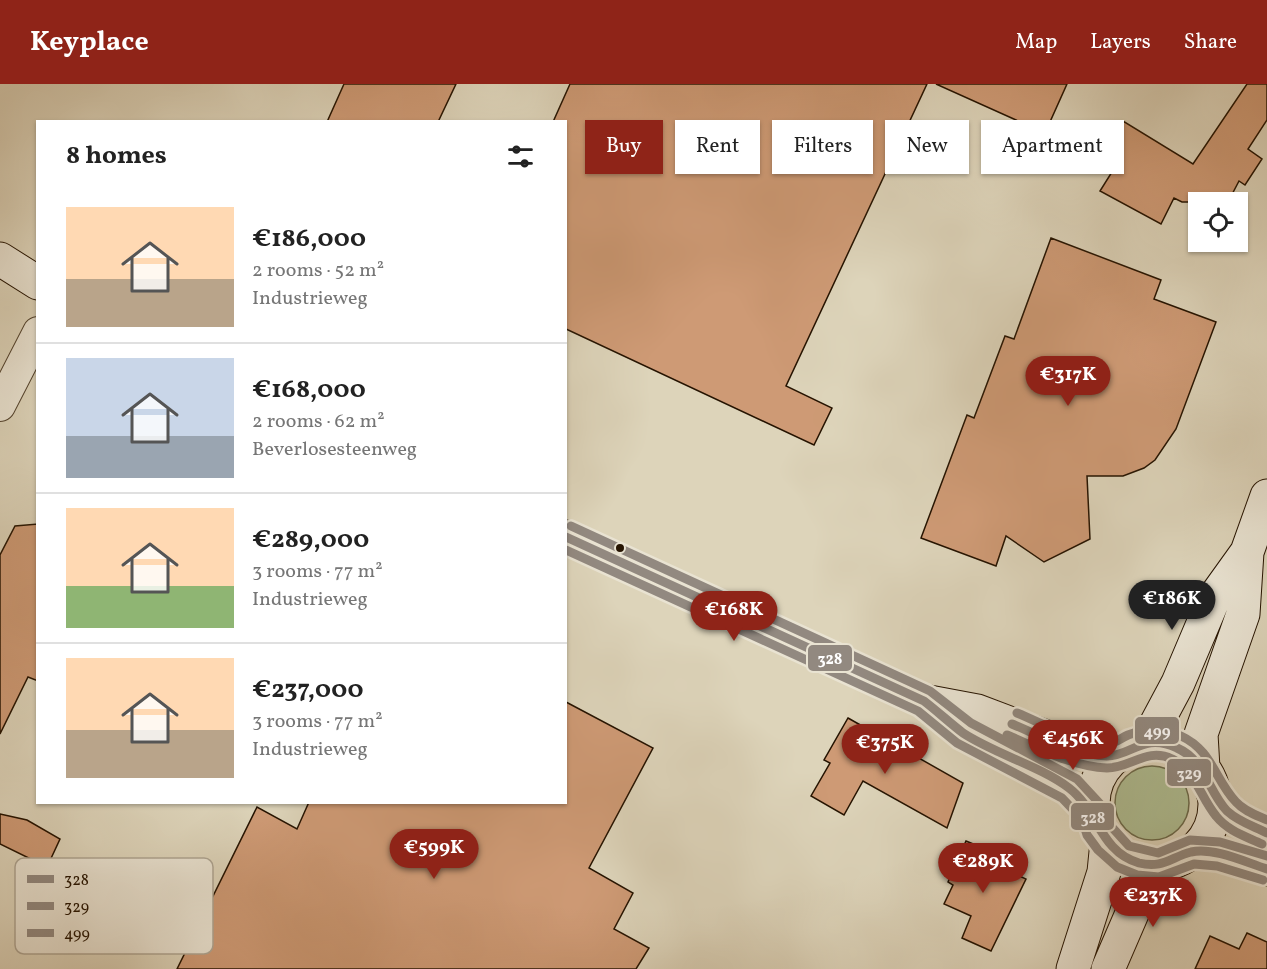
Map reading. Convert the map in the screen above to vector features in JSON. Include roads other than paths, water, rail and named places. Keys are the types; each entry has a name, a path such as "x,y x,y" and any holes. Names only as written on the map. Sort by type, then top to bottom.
{"main road":[{"path":"0,259 36,283"},
{"path":"1267,496 1247,552 1242,614 1201,734 1208,781 1211,825 1192,852 1160,865 1140,863 1122,856 1107,843 1098,829 1093,813 1093,796 1097,781 1105,767 1116,755 1130,747 1146,743 1163,743 1178,748 1208,781 1234,817 1267,833"},
{"path":"567,537 924,701 977,711 1086,752 1116,755"},
{"path":"1146,743 1178,683 1214,598 1247,552"},
{"path":"924,701 964,733 1069,788 1093,813"},
{"path":"1073,969 1104,872 1107,843"},
{"path":"1192,852 1219,854 1267,869"},
{"path":"1108,969 1143,888 1160,865"}],"street":[{"path":"0,406 36,336"}]}
